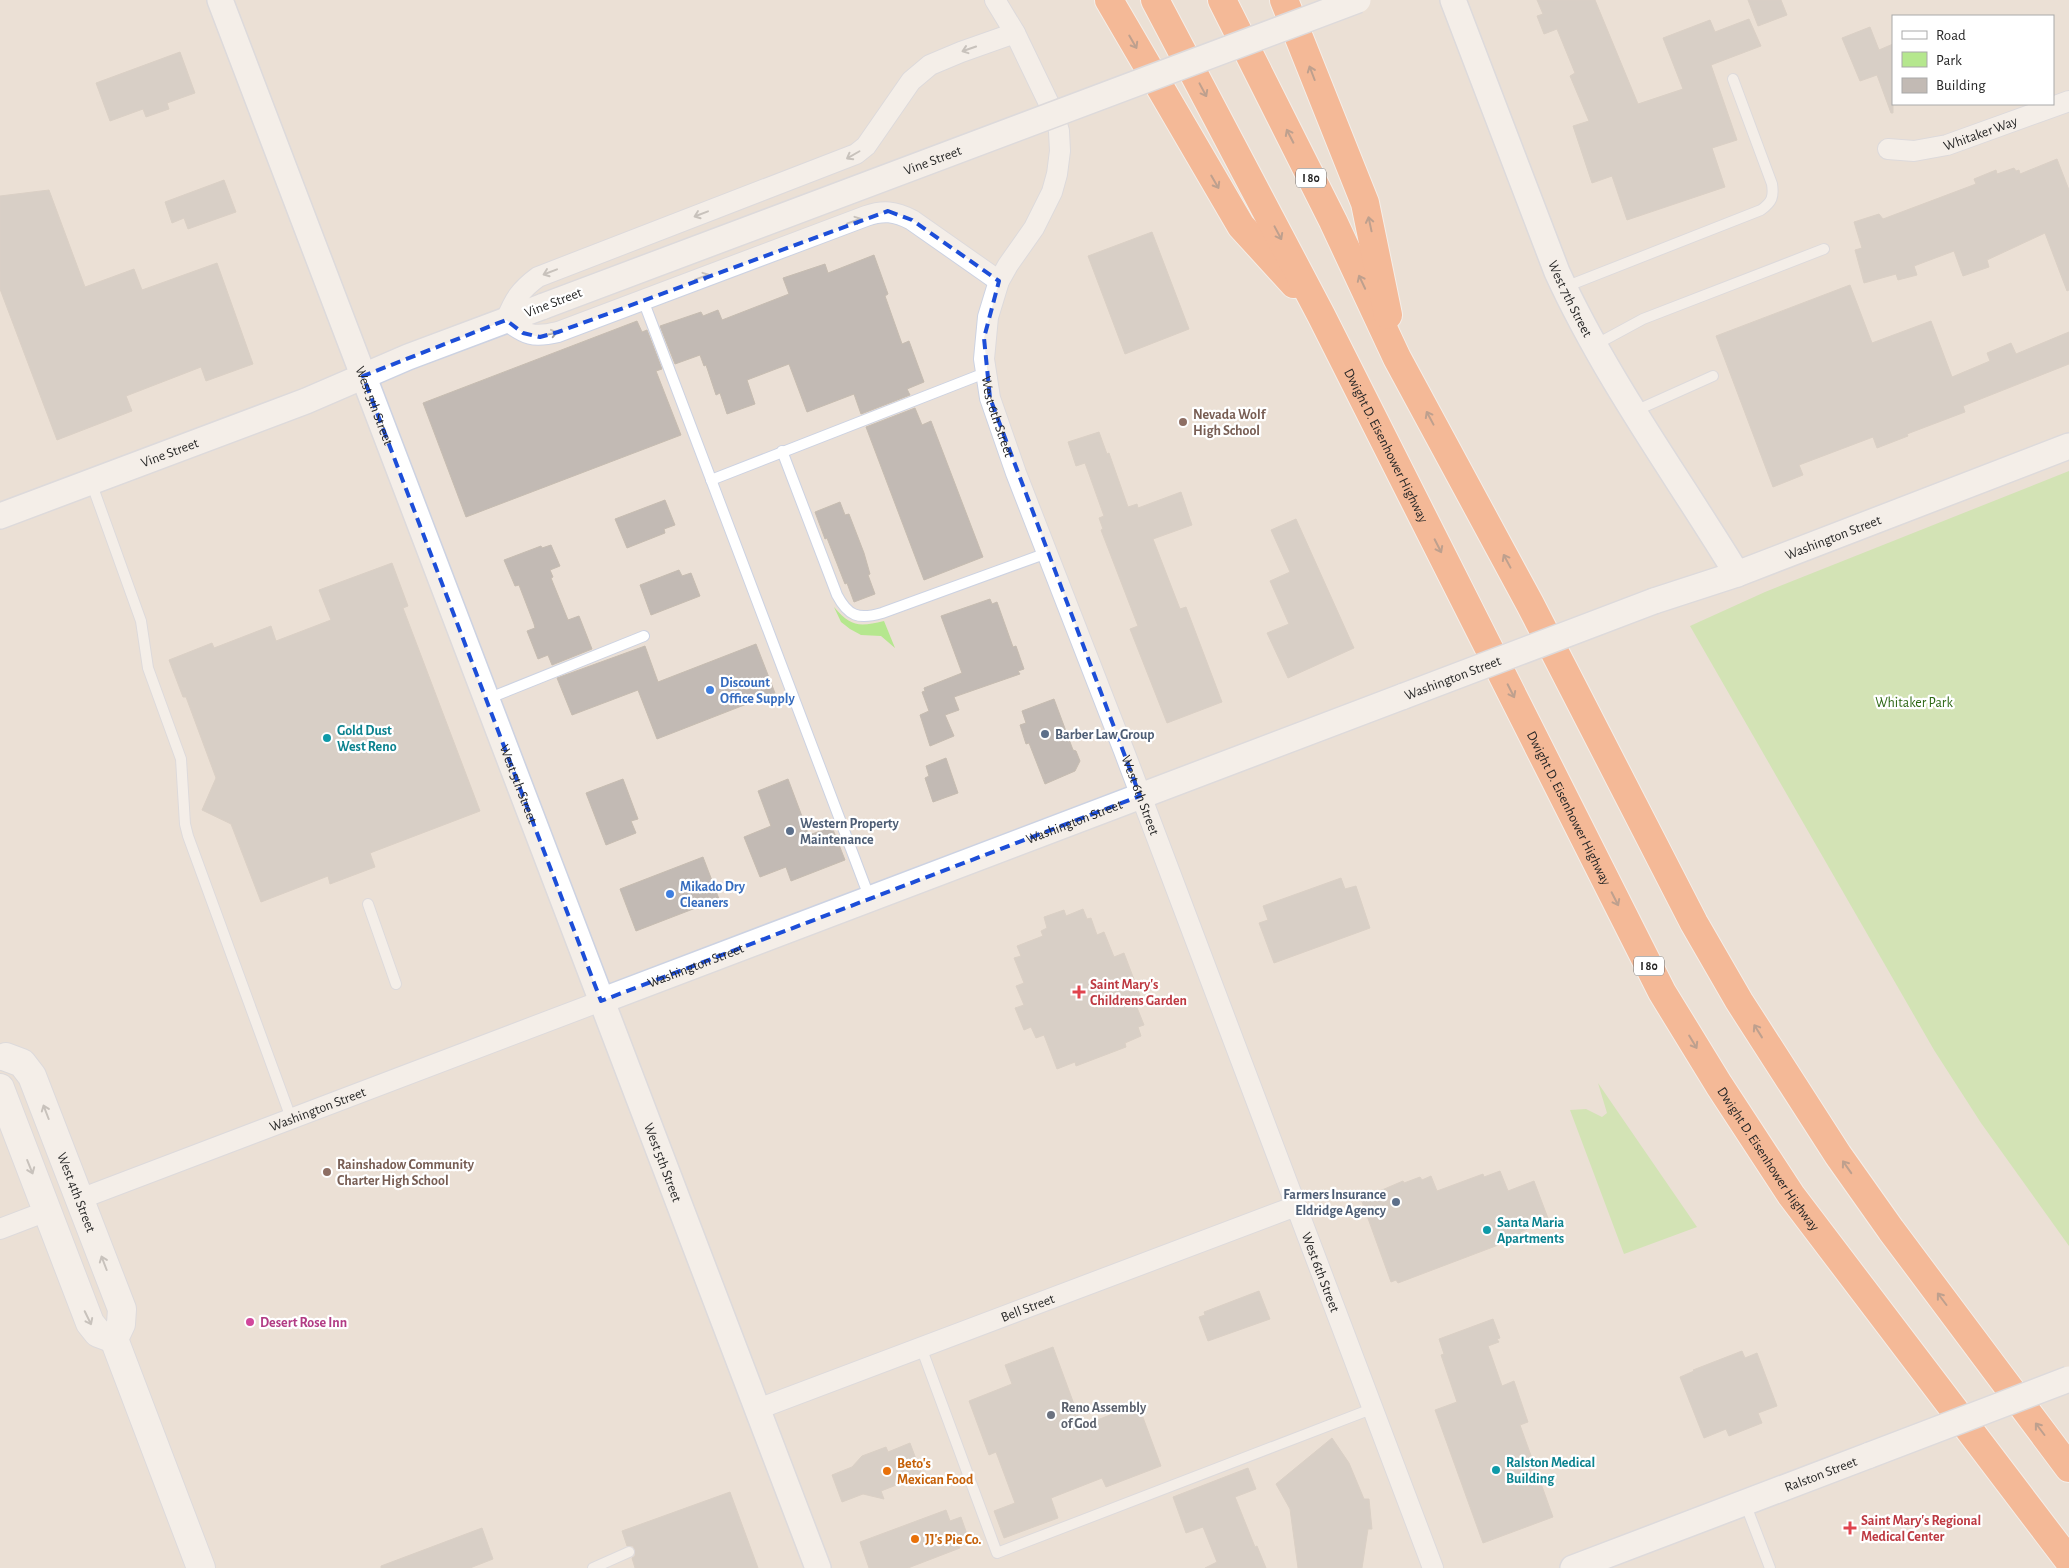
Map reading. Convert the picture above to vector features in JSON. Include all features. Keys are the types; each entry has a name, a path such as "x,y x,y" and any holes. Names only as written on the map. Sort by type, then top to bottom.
{"highway":[{"path":"1109,0 1241,226 1321,315"},
{"name":"Dwight D. Eisenhower Highway","path":"1156,0 1321,315 1662,992 1719,1085 1791,1195 2069,1561"},
{"name":"I 80","path":"1222,0 1333,220 1397,358 1535,613 1694,923 1739,1001 1838,1155 1891,1230 2069,1468"},
{"path":"1284,0 1365,203 1397,358"}],"main road":[{"name":"West 4th Street","path":"2,1055 22,1063 32,1076 122,1309 121,1324 114,1339"},
{"path":"0,1088 90,1323 98,1333 114,1339 201,1568"}],"street":[{"name":"West 5th Street","path":"220,0 818,1568"},
{"name":"West 6th Street","path":"995,0 1015,33 1054,114 1059,131 1060,151 1057,174 1044,210 999,281 988,317 984,338 985,374 990,398 1047,553 1374,1408 1433,1568"},
{"name":"Vine Street","path":"0,516 318,396 363,376 506,320 1358,0"},
{"name":"West 7th Street","path":"1453,0 1564,287 1594,346 1738,574"},
{"name":"Vine Street","path":"506,320 514,301 524,287 538,276 856,154 866,146 911,81 930,65 1015,33"},
{"name":"Whitaker Way","path":"1888,149 1914,151 1947,145 2069,101"},
{"name":"Vine Street","path":"506,320 523,333 540,337 558,332 866,216 888,211 901,214 912,220 999,281"},
{"name":"Washington Street","path":"80,1199 1654,601 1738,574 2069,446"},
{"name":"Bell Street","path":"758,1409 1296,1206"},
{"path":"0,1229 47,1212"},
{"name":"Ralston Street","path":"1573,1568 2069,1379"}],"lane":[{"path":"1564,287 1761,210 1769,204 1774,196 1772,184 1733,79"},
{"path":"1594,346 1643,319 1824,249"},
{"path":"643,300 870,899"},
{"path":"711,480 985,374"},
{"path":"1635,411 1713,376"},
{"path":"782,452 837,595 843,606 854,615 867,618 1047,553"},
{"path":"91,482 141,621 151,675 181,759 184,824 291,1118"},
{"path":"487,698 644,636"},
{"path":"368,904 396,984"},
{"path":"920,1347 997,1553 1374,1408"},
{"path":"1745,1503 1770,1568"},
{"path":"594,1568 630,1552"}],"highlighted area":[{"path":"888,211 912,220 999,281 984,338 990,398 1140,796 601,1001 363,376 506,320 523,333 540,337 558,332"}],"green space":[{"name":"Whitaker Park","path":"2069,471 2069,1246 1981,1123 1934,1050 1690,626 1765,592"},
{"path":"834,607 845,618 856,624 884,621 895,648 881,636 861,635 850,629 841,622"},
{"path":"1598,1083 1697,1227 1624,1254 1570,1110 1586,1109 1602,1117 1607,1113"}],"building":[{"path":"1537,0 1595,0 1638,104 1683,89 1663,38 1710,20 1715,32 1749,19 1761,46 1711,65 1737,140 1712,148 1725,187 1627,220 1612,176 1592,183 1573,126 1589,121 1570,76 1575,73 1557,29 1544,34 1537,16 1543,14"},
{"path":"1748,0 1781,0 1787,15 1758,26"},
{"path":"1870,27 1879,50 1892,44 1893,113 1891,113 1877,75 1860,81 1842,38"},
{"path":"180,52 195,93 167,103 169,109 146,117 143,109 110,121 96,83"},
{"path":"2057,159 2069,190 2069,290 2067,291 2045,233 1987,260 1989,267 1963,276 1954,251 1914,266 1917,275 1898,280 1896,274 1864,283 1855,250 1862,248 1854,222 1879,214 1883,219 1976,184 1974,179 1996,170 1997,174 2014,168 2016,171 2019,170 2020,174"},
{"path":"224,180 236,212 188,229 184,218 172,223 165,202"},
{"path":"49,190 85,287 134,269 142,290 217,263 253,364 206,381 201,367 126,396 132,411 57,440 0,289 0,196"},
{"path":"1152,232 1189,329 1125,354 1088,256"},
{"path":"874,255 888,294 885,296 902,344 909,341 924,382 907,389 910,395 861,414 854,394 807,412 789,364 747,380 755,404 727,414 720,393 716,395 706,365 704,366 700,355 675,364 660,326 701,312 703,316 718,310 722,320 789,294 783,278 825,264 828,273"},
{"path":"1850,285 1872,343 1931,321 1952,377 1990,361 1987,353 2011,343 2016,354 2069,332 2069,364 1963,406 1965,412 1907,434 1908,436 1877,448 1873,437 1799,465 1803,475 1773,487 1716,336"},
{"path":"637,321 642,332 647,330 662,369 656,371 681,435 466,517 423,403"},
{"path":"915,408 922,425 931,421 983,557 924,580 866,427"},
{"path":"1099,432 1107,454 1109,453 1128,507 1137,504 1138,508 1181,492 1192,525 1153,539 1180,609 1186,607 1222,702 1167,723 1130,629 1138,626 1101,530 1103,529 1099,518 1104,516 1085,463 1076,466 1068,442"},
{"path":"665,500 675,525 664,529 665,533 627,548 615,519"},
{"path":"840,502 845,515 849,514 864,553 870,574 868,575 875,594 854,602 827,538 825,539 815,512"},
{"path":"1296,519 1354,648 1288,678 1267,633 1289,624 1270,581 1290,572 1271,530"},
{"path":"551,545 560,566 550,570 553,577 551,578 568,620 579,616 592,649 552,665 548,655 538,659 527,631 535,628 534,624 519,585 515,586 504,560 541,546 542,548"},
{"name":"Gold Dust West Reno","path":"392,563 408,606 403,608 480,811 370,853 375,867 330,884 328,876 261,902 231,824 202,810 216,778 186,697 183,697 169,660 212,643 214,648 271,626 276,641 331,620 319,590"},
{"path":"679,570 682,576 691,573 700,596 651,615 640,585"},
{"path":"990,599 992,604 997,602 1013,647 1016,646 1024,669 1018,671 1020,674 954,697 959,710 945,715 954,736 930,746 920,715 929,711 922,692 925,691 924,688 962,673 941,616"},
{"name":"Discount Office Supply","path":"756,644 775,693 657,739 638,690 572,715 557,678 645,646 658,682"},
{"name":"Barber Law Group","path":"1054,699 1073,750 1076,751 1080,761 1075,771 1045,784 1029,743 1026,744 1020,725 1026,723 1022,711"},
{"path":"946,758 958,793 933,802 925,778 929,776 926,766"},
{"path":"623,779 638,819 631,821 636,833 606,845 586,793"},
{"name":"Western Property Maintenance","path":"788,779 809,835 832,827 845,860 791,881 786,867 760,877 744,837 771,826 758,791"},
{"name":"Mikado Dry Cleaners","path":"703,857 719,899 636,931 620,889"},
{"path":"1341,878 1345,889 1356,886 1370,928 1274,963 1259,923 1268,920 1263,906"},
{"name":"Saint Mary's Childrens Garden","path":"1083,909 1087,919 1091,918 1097,935 1104,932 1114,957 1124,953 1141,998 1134,1000 1144,1025 1138,1027 1141,1036 1125,1043 1126,1047 1076,1066 1075,1062 1057,1069 1044,1035 1036,1038 1031,1027 1024,1030 1015,1008 1024,1005 1016,986 1024,983 1014,958 1021,956 1017,946 1043,936 1041,931 1047,928 1044,917 1064,910 1066,916"},
{"path":"1500,1171 1508,1191 1534,1181 1549,1221 1520,1232 1522,1236 1398,1283 1396,1280 1391,1282 1361,1199 1403,1181 1404,1183 1420,1177 1422,1180 1431,1176 1437,1191 1483,1174 1484,1177"},
{"path":"1259,1291 1270,1319 1208,1341 1199,1317 1205,1315 1204,1312"},
{"name":"Ralston Medical Building","path":"1493,1319 1500,1338 1497,1339 1499,1342 1488,1346 1502,1386 1514,1381 1528,1422 1520,1425 1553,1517 1483,1543 1435,1410 1457,1402 1441,1355 1444,1354 1439,1339"},
{"name":"Reno Assembly of God","path":"1053,1347 1082,1426 1138,1404 1161,1466 1106,1487 1102,1478 1051,1498 1058,1518 1004,1538 994,1511 1015,1503 996,1452 989,1455 969,1401 1012,1384 1005,1365"},
{"path":"1742,1351 1745,1358 1757,1353 1777,1406 1758,1413 1762,1423 1729,1436 1726,1429 1704,1438 1680,1377"},
{"path":"1332,1438 1349,1463 1364,1499 1369,1499 1372,1529 1368,1529 1362,1568 1298,1568 1290,1509 1276,1484"},
{"name":"Beto's Mexican Food","path":"910,1443 922,1475 881,1491 884,1499 863,1494 842,1502 832,1475 852,1467 862,1456 886,1447 888,1452"},
{"path":"1248,1468 1256,1489 1235,1497 1255,1547 1257,1546 1266,1568 1205,1568 1217,1562 1203,1527 1186,1533 1173,1497"},
{"path":"730,1492 758,1568 635,1568 632,1558 635,1556 635,1550 633,1546 627,1546 622,1531"},
{"name":"JJ's Pie Co.","path":"946,1510 950,1521 961,1517 968,1537 958,1541 960,1548 908,1568 869,1568 860,1542"},
{"path":"482,1528 493,1559 470,1568 381,1568 381,1566"}],"place":[{"name":"Nevada Wolf High School","path":"1183,422"},
{"name":"Discount Office Supply","path":"710,690"},
{"name":"Barber Law Group","path":"1045,734"},
{"name":"Gold Dust West Reno","path":"327,738"},
{"name":"Western Property Maintenance","path":"790,831"},
{"name":"Mikado Dry Cleaners","path":"670,894"},
{"name":"Saint Mary's Childrens Garden","path":"1079,992"},
{"name":"Rainshadow Community Charter High School","path":"327,1172"},
{"name":"Farmers Insurance Eldridge Agency","path":"1396,1202"},
{"name":"Santa Maria Apartments","path":"1487,1230"},
{"name":"Desert Rose Inn","path":"250,1322"},
{"name":"Reno Assembly of God","path":"1051,1415"},
{"name":"Ralston Medical Building","path":"1496,1470"},
{"name":"Beto's Mexican Food","path":"887,1471"},
{"name":"Saint Mary's Regional Medical Center","path":"1850,1528"},
{"name":"JJ's Pie Co.","path":"915,1539"}]}
